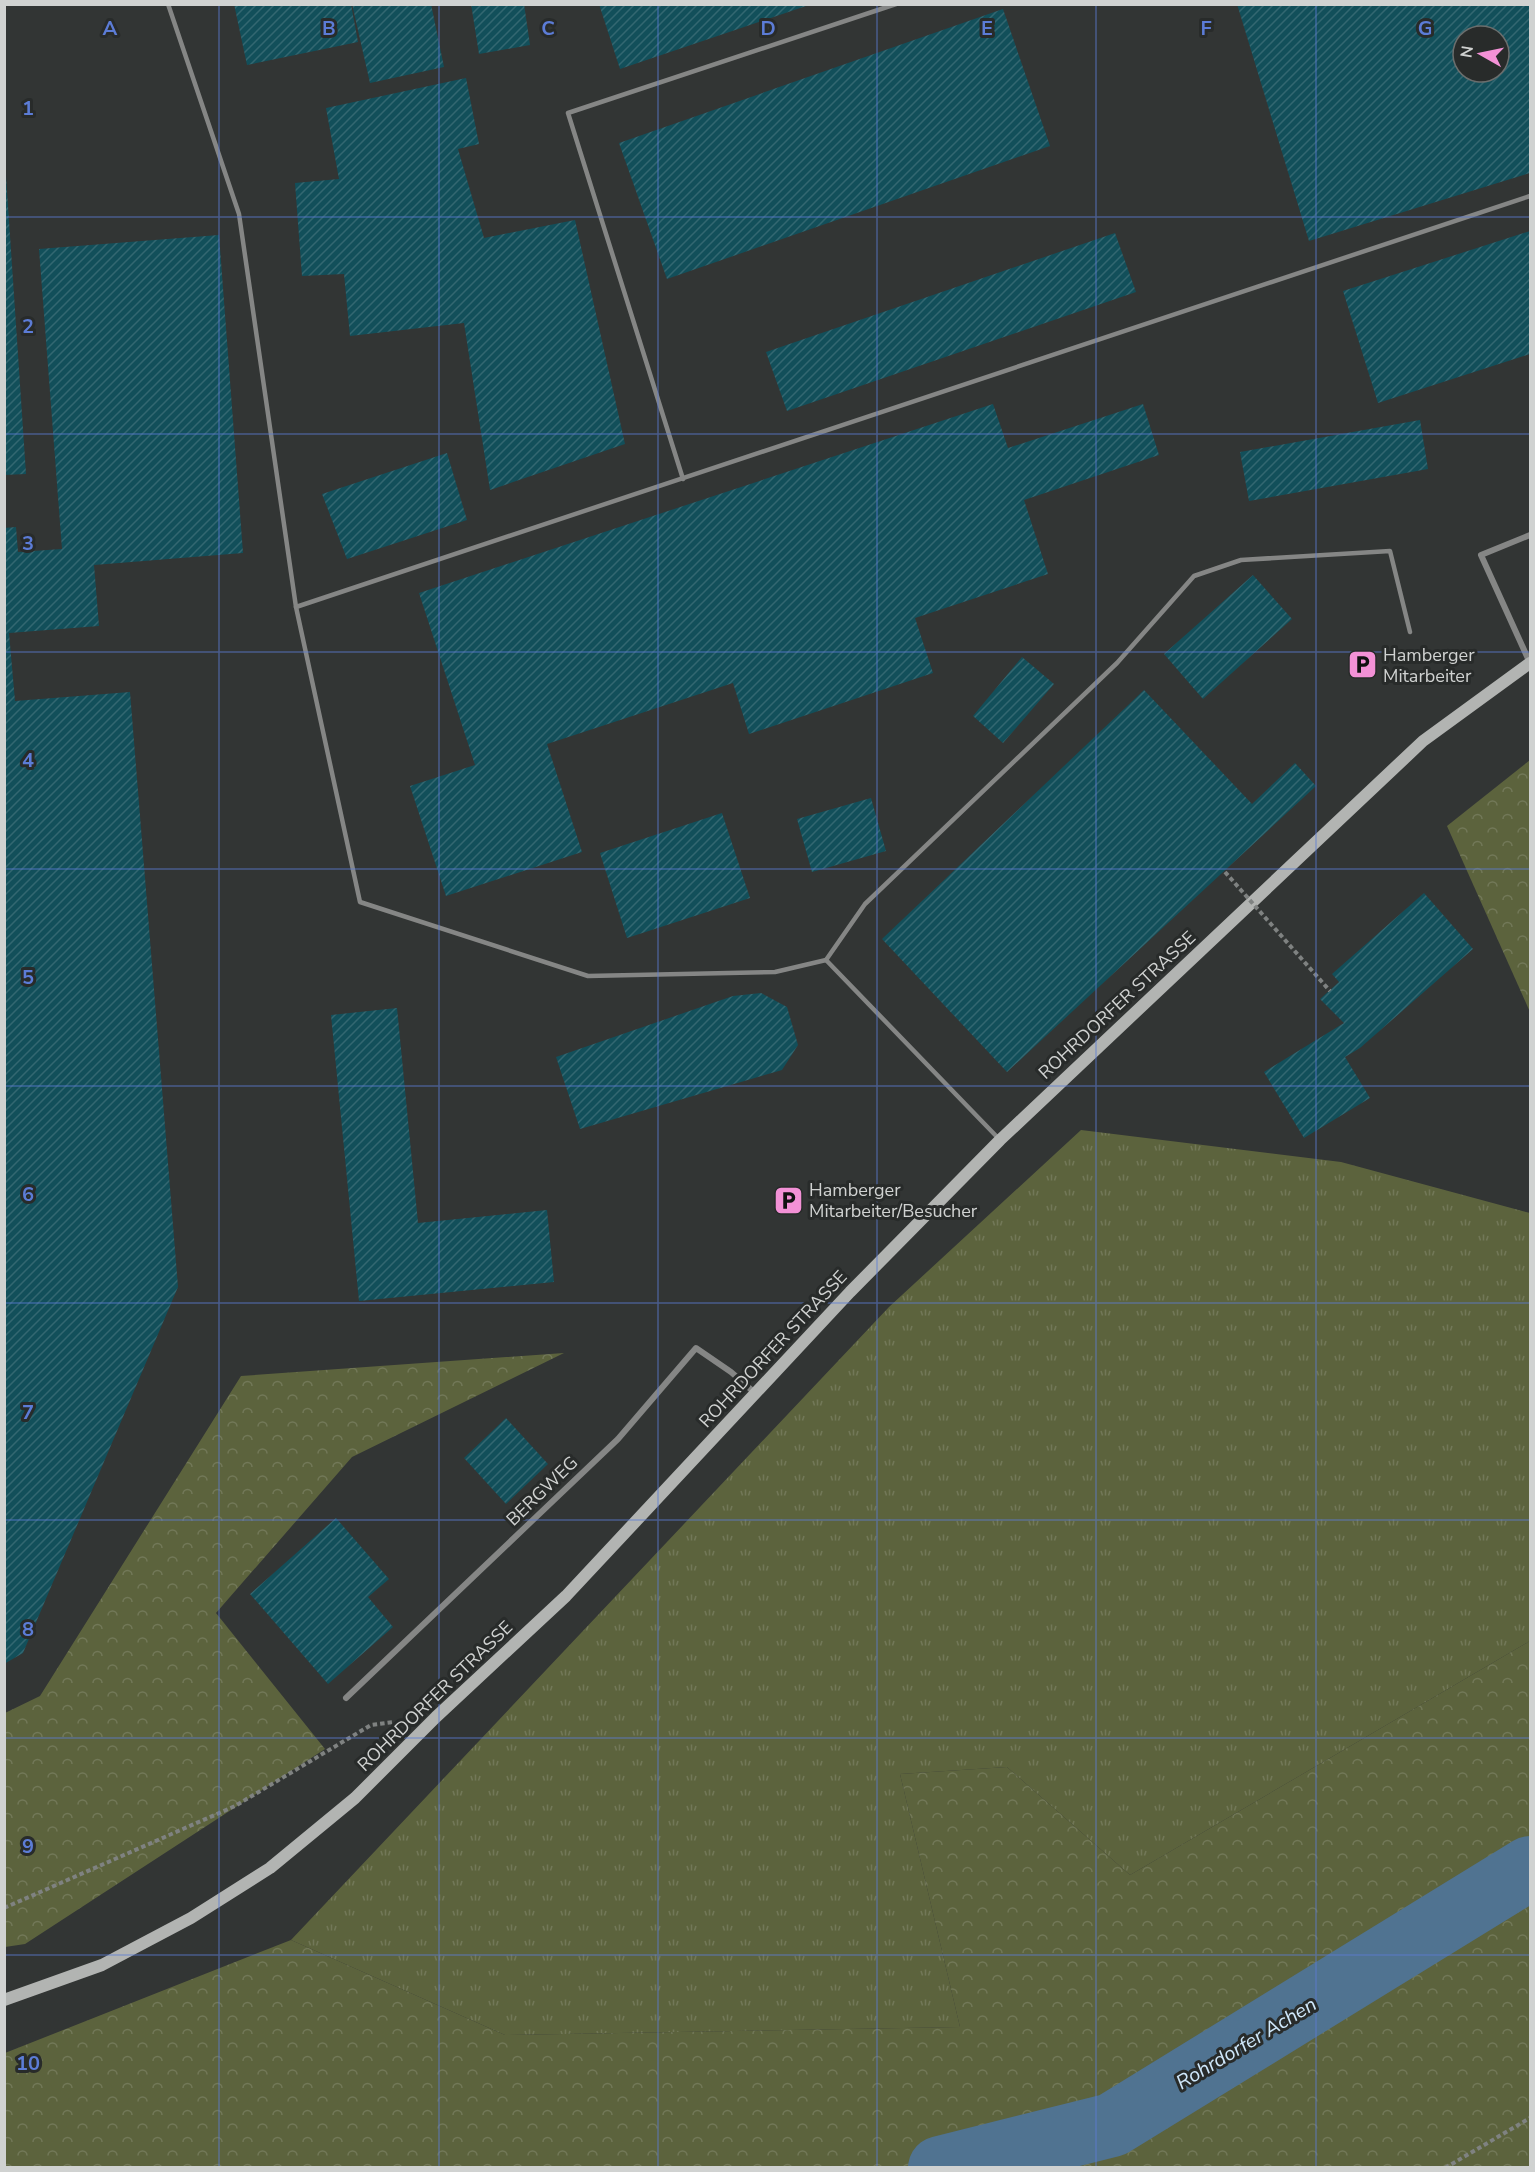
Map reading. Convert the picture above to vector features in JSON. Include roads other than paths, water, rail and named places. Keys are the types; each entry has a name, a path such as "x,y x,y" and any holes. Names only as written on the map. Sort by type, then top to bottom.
{"main road":[{"name":"ROHRDORFER STRASSE","path":"4,2000 102,1965 191,1918 270,1868 355,1798 436,1717 566,1596 910,1230 1000,1140 1424,741 1530,663"}],"street":[{"path":"1530,535 1481,555 1530,663"},
{"name":"BERGWEG","path":"346,1698 618,1439 696,1348 731,1372 755,1394"}],"lane":[{"path":"168,4 239,214 296,607 360,902 588,976 774,972 826,960 865,904 1117,663 1194,576 1241,560 1390,552 1410,632"},
{"path":"683,479 568,113 896,4"},
{"path":"296,607 1530,196"},
{"path":"826,960 1000,1140"}],"waterway":[{"name":"Rohrdorfer Achen","path":"940,2168 1112,2125 1530,1868"}],"place":[{"name":"Hamberger Mitarbeiter","path":"1362,665"},
{"name":"Hamberger Mitarbeiter/Besucher","path":"788,1200"}]}
